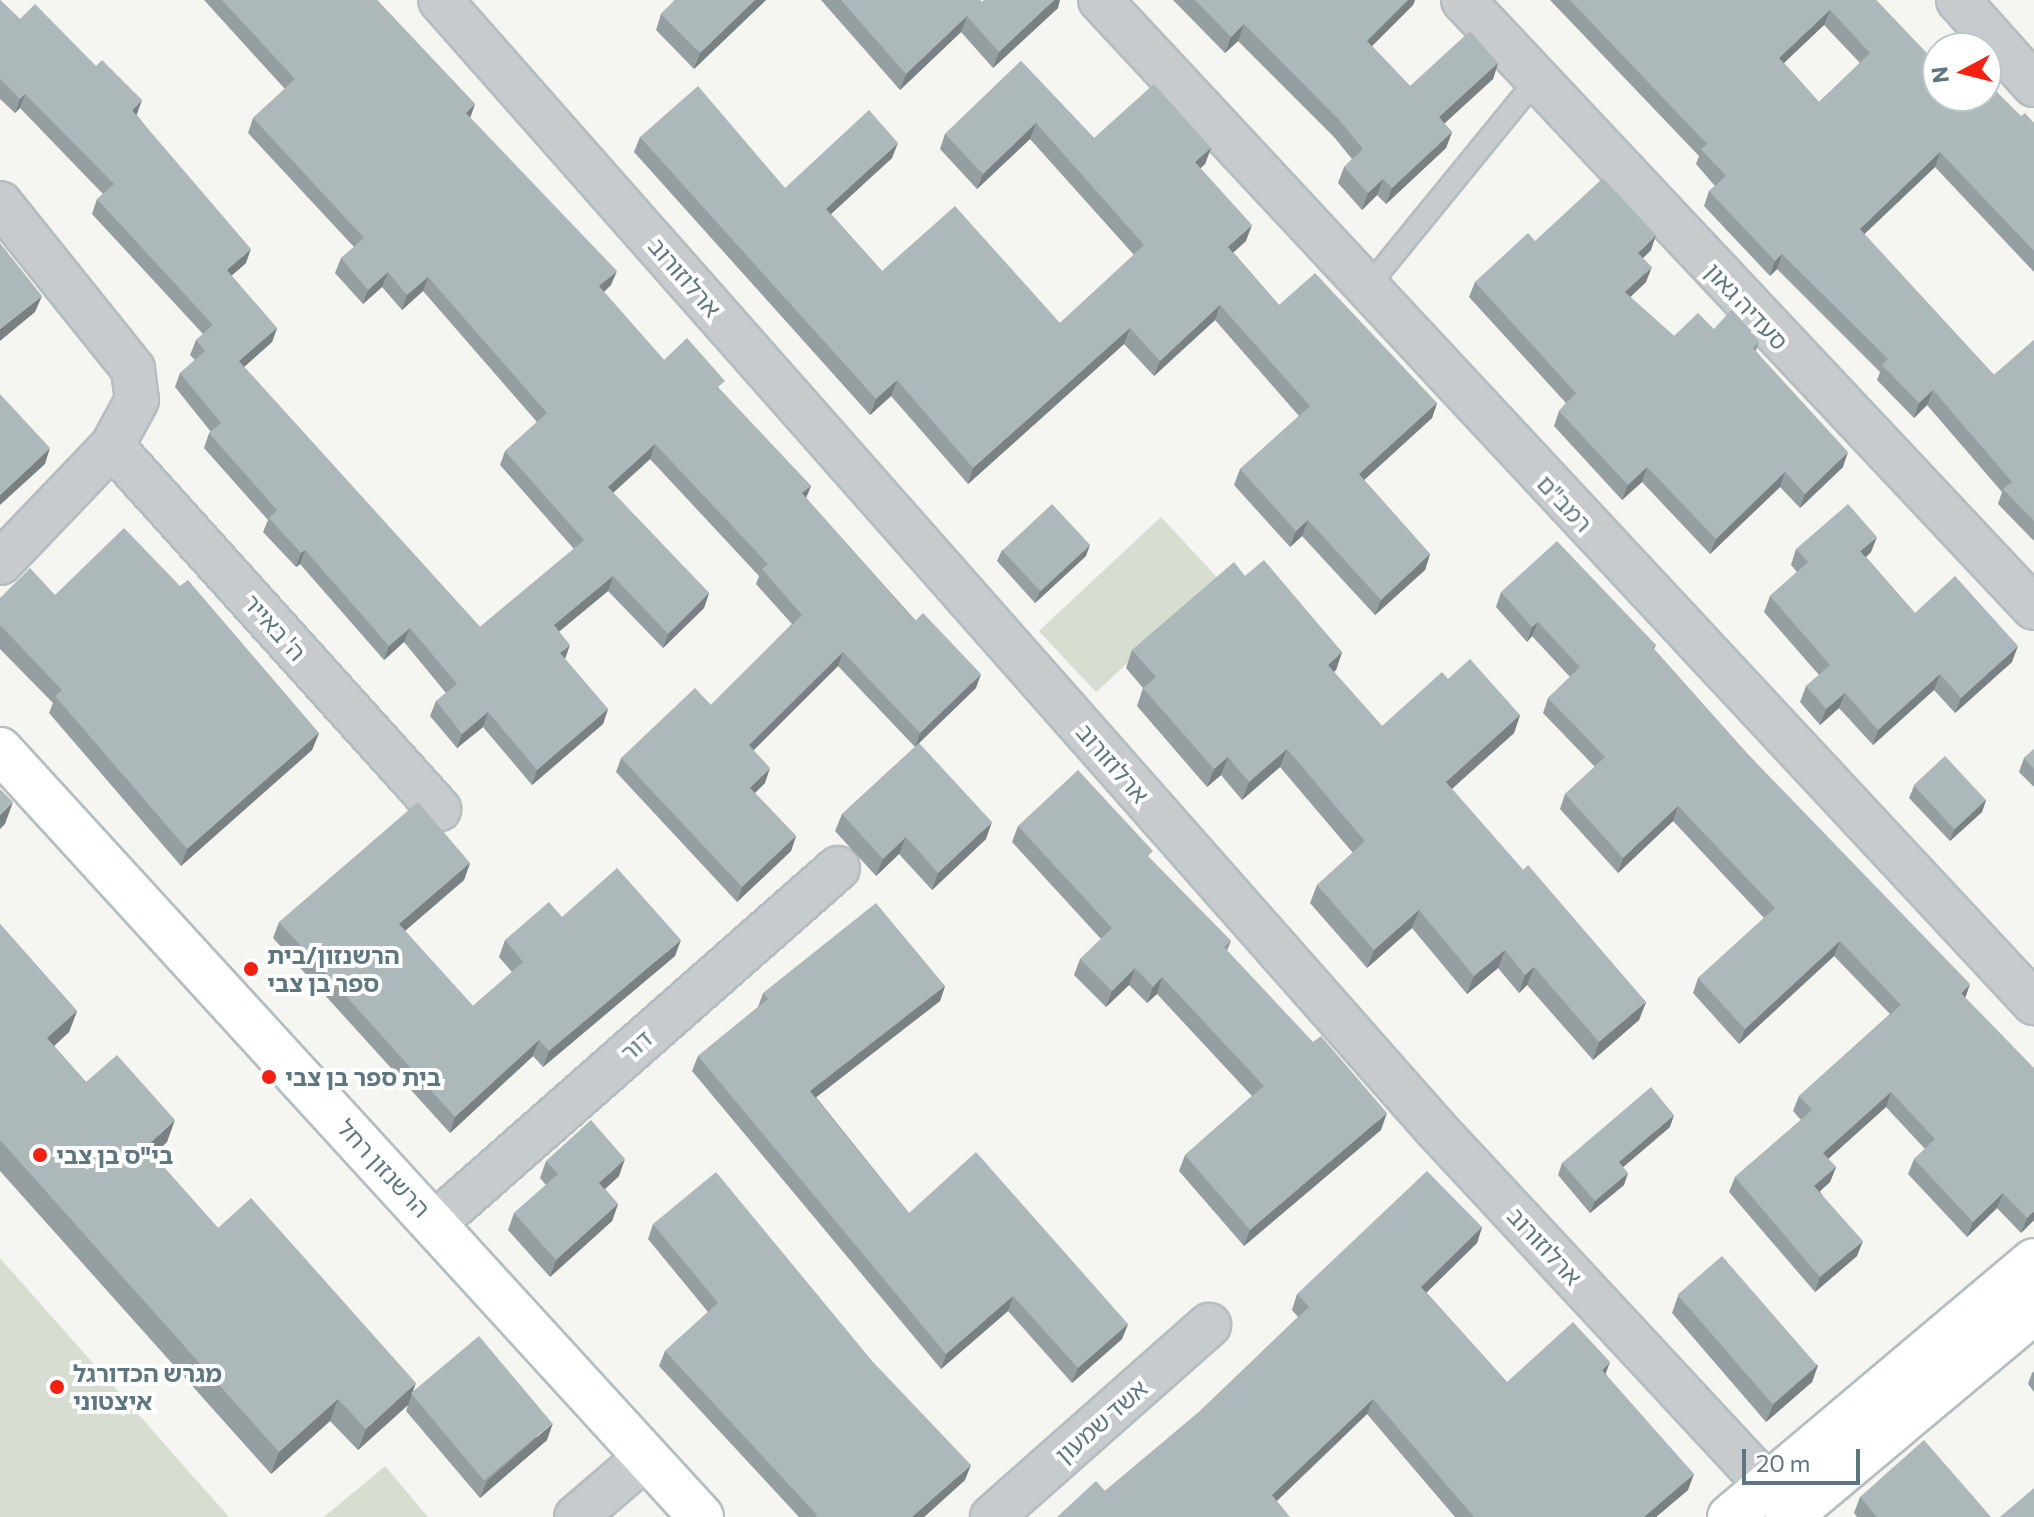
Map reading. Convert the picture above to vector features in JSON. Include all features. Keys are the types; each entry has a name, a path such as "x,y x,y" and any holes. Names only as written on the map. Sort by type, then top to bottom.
{"street":[{"name":"ארלוזורוב","path":"440,0 1436,1129 1786,1508"},
{"name":"רמב\"ם","path":"1100,0 1365,290 2034,1003"},
{"name":"סעדיה גאון","path":"1463,0 2034,608"},
{"path":"1958,0 2034,85"},
{"path":"0,203 133,369 137,400 112,446 0,563"},
{"name":"ה' באייר","path":"112,446 439,809"},
{"name":"הרשנזון רחל","path":"0,750 701,1517"},
{"name":"דור","path":"435,1223 838,868"},
{"path":"1786,1508 2034,1261"},
{"path":"1730,1517 1786,1508 2034,1311"},
{"name":"אשד שמעון","path":"992,1517 1209,1325"},
{"path":"576,1517 646,1457"}],"lane":[{"path":"1365,290 1537,79"}],"shaded area":[{"path":"1161,517 1218,578 1096,692 1039,631"},
{"name":"מגרש הכדורגל איצטוני","path":"0,1258 229,1517 0,1517"},
{"path":"385,1466 428,1517 324,1517"}],"building":[{"path":"0,0 20,19 35,4 96,66 102,60 142,100 132,110 251,249 227,270 277,328 239,361 480,627 584,540 505,451 547,413 428,277 407,295 388,272 368,290 341,258 364,238 253,118 295,79 222,0 377,0 475,104 466,113 617,271 599,286 664,360 687,338 725,381 718,387 811,486 802,493 915,621 923,613 981,674 920,733 843,652 749,745 770,768 750,788 796,836 742,887 621,758 695,688 711,705 802,615 762,569 768,564 655,444 608,487 709,593 668,634 613,576 554,625 570,645 560,653 608,709 537,770 488,712 462,734 436,701 457,684 410,628 389,646 305,550 301,553 269,518 277,510 209,433 221,423 180,373 205,351 196,340 213,325 97,199 114,184 25,94 20,99 0,79"},
{"path":"675,0 755,0 700,53 661,14"},
{"path":"841,0 1054,0 999,52 967,16 906,74"},
{"path":"1195,0 1408,0 1367,41 1410,86 1470,31 1498,63 1439,117 1452,132 1392,188 1383,179 1368,193 1344,167 1363,149 1340,121 1244,24 1231,37"},
{"path":"1570,0 1876,0 1922,48 1922,112 2002,112 2002,97 2021,116 2025,113 2034,123 2034,251 1940,152 1860,229 1994,375 2034,340 2034,521 2003,489 2012,482 1933,390 1919,403 1882,365 1888,359 1782,254 1775,261 1709,191 1726,176 1701,149 1707,144","holes":["1830,10 1870,53 1819,102 1779,58"]},
{"path":"1021,61 1094,138 1154,84 1211,148 1195,162 1252,225 1228,247 1279,305 1315,273 1437,403 1359,474 1430,554 1381,600 1308,520 1296,531 1240,469 1310,406 1220,305 1160,361 1130,328 973,468 897,380 876,399 640,137 698,86 785,188 869,110 898,143 826,209 882,271 955,206 1060,323 1144,245 1036,123 983,174 945,134"},
{"path":"1603,178 1656,235 1638,253 1652,267 1625,292 1674,336 1698,313 1714,329 1732,309 1759,341 1753,348 1848,452 1805,494 1785,472 1716,539 1647,467 1628,485 1559,411 1576,393 1475,282 1528,233 1535,241"},
{"path":"0,243 42,296 0,329"},
{"path":"0,394 50,448 0,495"},
{"path":"1052,504 1090,545 1040,591 1002,550"},
{"path":"1848,504 1877,537 1860,551 1915,613 1955,576 2018,646 1961,698 1940,674 1878,730 1845,693 1826,709 1806,686 1830,665 1770,596 1808,562 1796,549"},
{"path":"124,528 180,586 188,580 319,733 187,849 55,696 62,690 0,625 0,598 30,568 55,595"},
{"path":"1557,541 1656,645 1653,648 1742,748 1970,984 1961,993 2034,1068 2034,1211 2027,1218 2003,1193 1973,1222 1914,1159 1935,1139 1891,1092 1823,1153 1836,1167 1814,1186 1863,1241 1820,1277 1735,1177 1812,1110 1799,1096 1901,1005 1840,941 1745,1029 1698,978 1775,908 1678,806 1623,858 1565,794 1605,757 1548,698 1580,667 1538,622 1532,627 1501,592"},
{"path":"1264,560 1342,652 1328,665 1382,726 1442,672 1448,679 1470,659 1520,715 1446,782 1523,870 1528,865 1646,1002 1599,1042 1534,967 1525,975 1505,950 1474,976 1419,910 1374,950 1317,885 1365,841 1287,749 1249,782 1228,757 1214,769 1143,688 1156,677 1132,650 1234,562 1245,576"},
{"path":"919,743 992,822 938,873 906,837 883,859 842,814"},
{"path":"2034,749 2034,769 2024,758"},
{"path":"1945,756 1986,800 1954,829 1914,785"},
{"path":"1078,770 1153,851 1148,856 1231,941 1224,947 1313,1042 1321,1036 1387,1113 1250,1230 1185,1155 1264,1086 1162,977 1153,987 1135,968 1112,991 1080,959 1112,928 1018,826"},
{"path":"0,789 13,802 0,815"},
{"path":"418,802 470,863 399,924 473,1006 523,962 505,940 549,902 562,917 617,868 681,940 549,1051 539,1040 455,1117 279,922"},
{"path":"876,903 945,986 810,1091 909,1213 976,1152 1128,1324 1078,1368 1013,1296 946,1354 698,1056 768,999 763,993"},
{"path":"0,924 77,1011 47,1038 86,1082 117,1055 175,1120 146,1147 218,1228 251,1198 416,1383 366,1429 338,1399 279,1452 0,1140"},
{"path":"1651,1087 1674,1115 1619,1162 1628,1173 1595,1201 1562,1163"},
{"path":"591,1120 625,1159 599,1183 618,1204 556,1260 514,1213 558,1174 546,1161"},
{"path":"1427,1171 1482,1227 1421,1287 1507,1382 1573,1322 1610,1362 1602,1370 1694,1474 1644,1517 1474,1517 1373,1399 1272,1495 1290,1517 1057,1517 1096,1481 1105,1491 1199,1412 1309,1307 1297,1294"},
{"path":"716,1172 873,1362 971,1465 912,1517 815,1517 817,1515 665,1351 718,1303 653,1224"},
{"path":"1722,1256 1817,1365 1773,1404 1677,1295"},
{"path":"479,1336 552,1423 484,1481 411,1393"},
{"path":"1924,1440 1991,1517 1877,1517 1860,1497"},
{"path":"2034,1488 2034,1517 2000,1517"}],"place":[{"name":"הרשנזון/בית ספר בן צבי","path":"251,969"},
{"name":"בית ספר בן צבי","path":"269,1077"},
{"name":"בי\"ס בן צבי","path":"40,1155"},
{"name":"מגרש הכדורגל איצטוני","path":"57,1387"}]}
